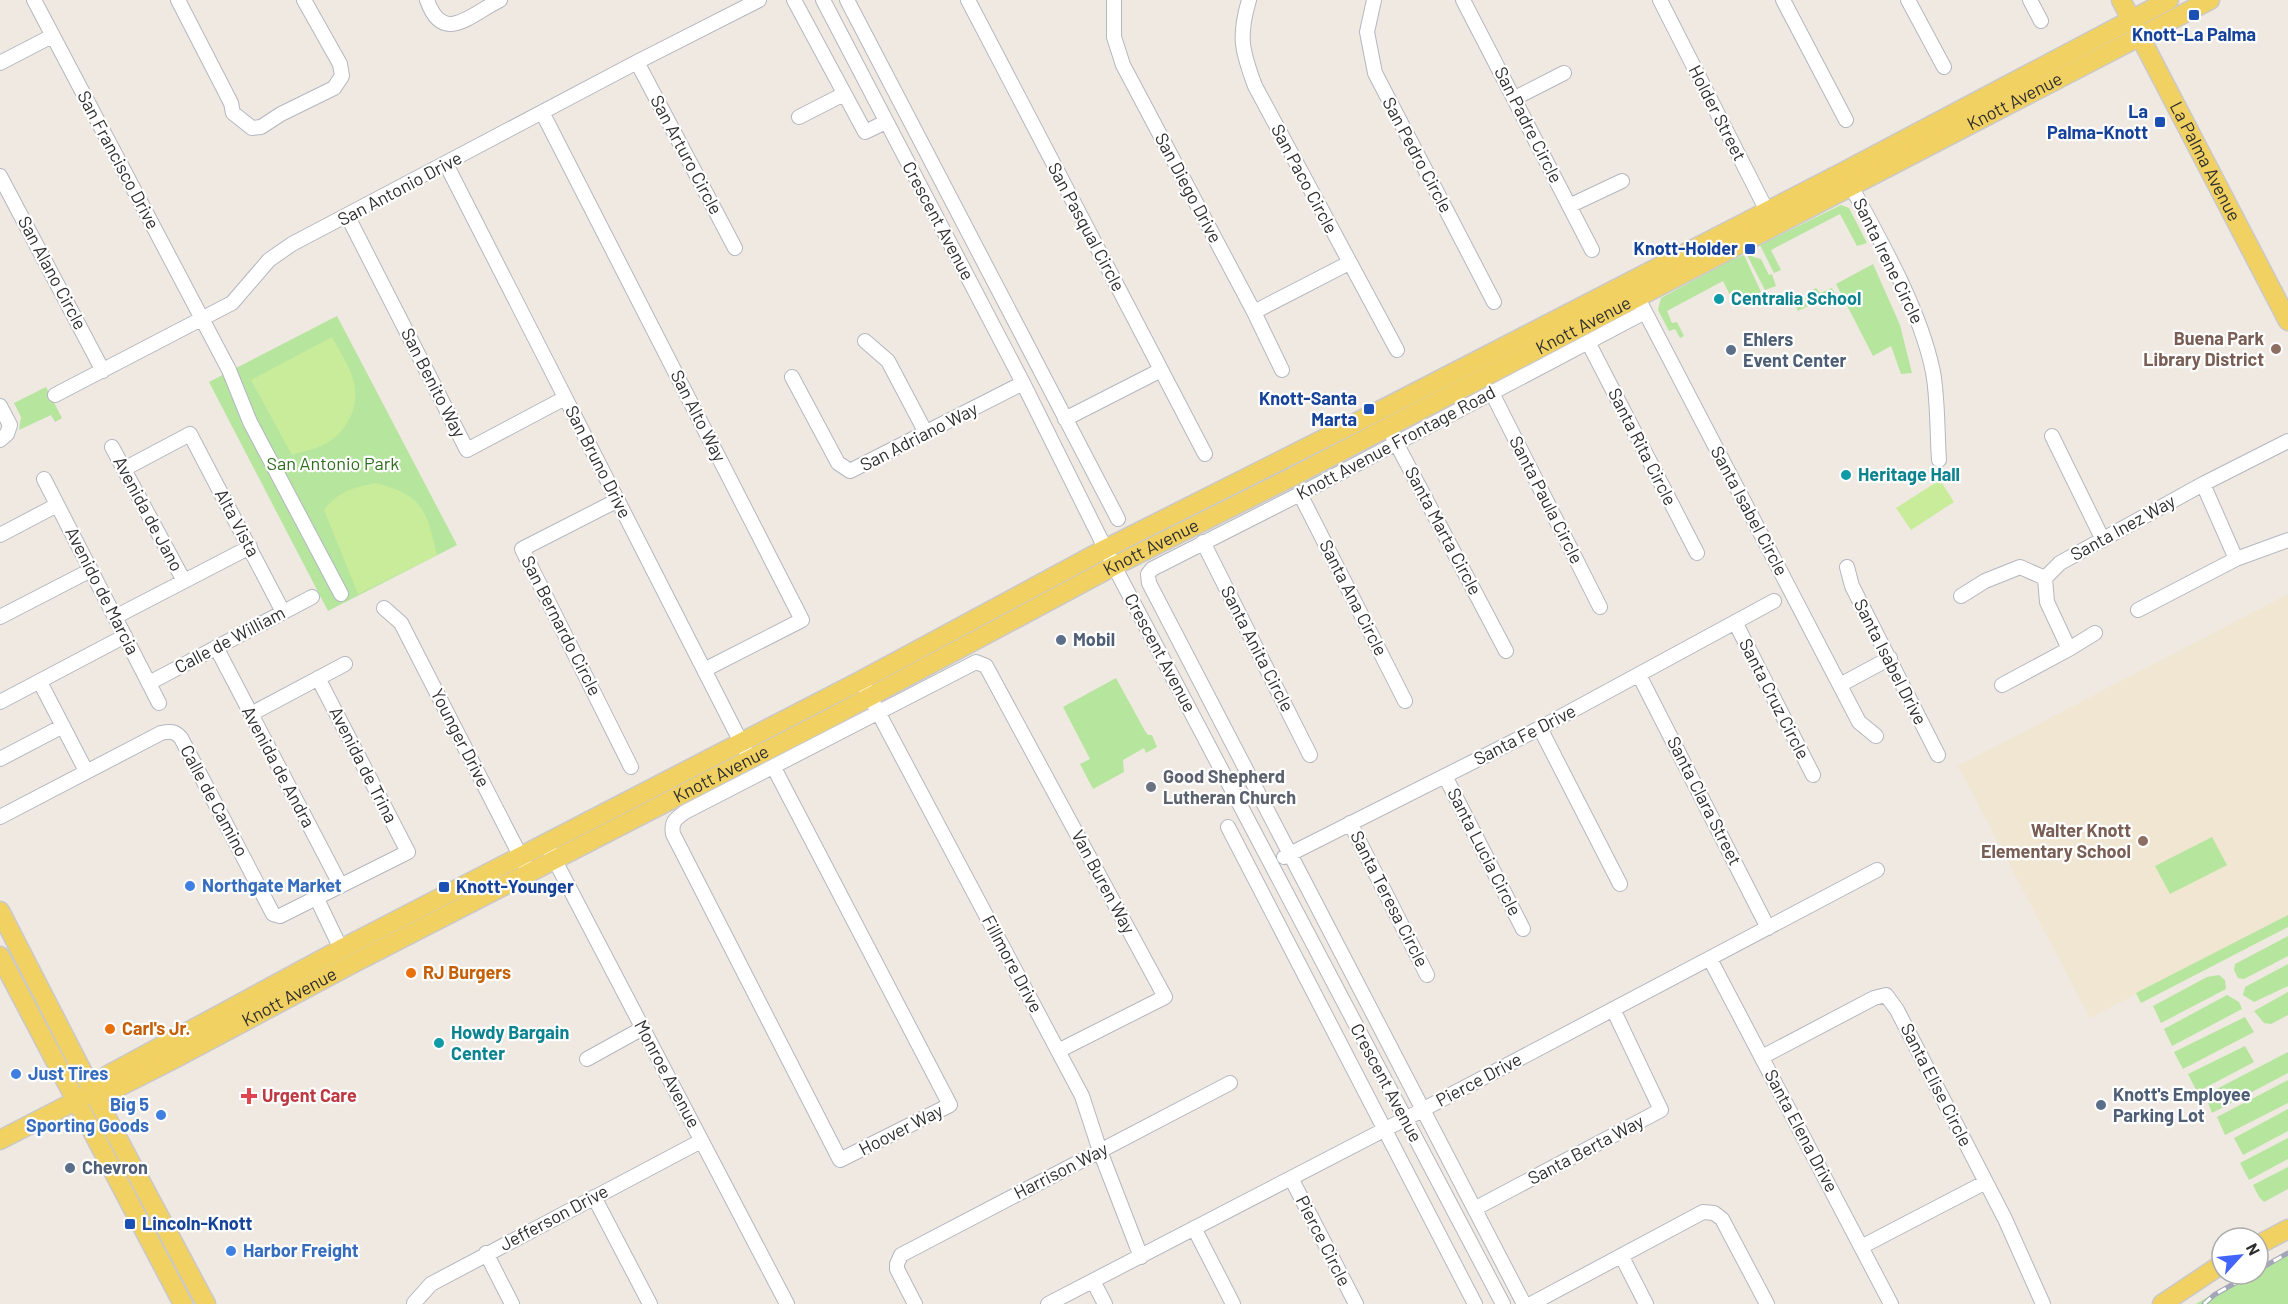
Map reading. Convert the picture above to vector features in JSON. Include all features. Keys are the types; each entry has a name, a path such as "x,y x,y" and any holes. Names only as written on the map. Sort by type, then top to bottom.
{"main road":[{"name":"La Palma Avenue","path":"2121,0 2288,321"},
{"name":"Knott Avenue","path":"1847,179 2131,19 2169,0"},
{"name":"Knott Avenue","path":"0,1140 93,1092 115,1089 529,873 550,851 742,742 1105,549 1388,427 1629,281 1770,219 2210,0"},
{"name":"Knott Avenue","path":"93,1092 108,1075 341,949 521,856 592,842 750,759 874,704 967,644 1114,566 1388,427 1642,304 1770,219"},
{"path":"959,628 967,644"},
{"path":"0,911 206,1304"},
{"path":"341,949 350,965"},
{"path":"0,956 183,1304"},
{"path":"2270,1239 2288,1229"},
{"path":"2162,1304 2210,1272"}],"street":[{"name":"San Francisco Drive","path":"33,0 230,370 250,422 341,594"},
{"path":"178,0 231,103 233,113 240,121 252,128 261,127 302,103 334,88 342,75 340,64 304,0"},
{"path":"427,0 433,15 439,22 447,24 459,23 500,0"},
{"name":"San Antonio Drive","path":"55,396 232,303 269,260 292,244 348,217 637,62 759,0"},
{"path":"794,0 865,132 886,122"},
{"path":"847,0 1118,519"},
{"name":"San Pasqual Circle","path":"968,0 1205,454"},
{"name":"San Diego Drive","path":"1114,0 1114,38 1123,65 1254,312 1282,370"},
{"name":"San Paco Circle","path":"1249,0 1242,24 1244,56 1255,86 1397,350"},
{"name":"San Pedro Circle","path":"1374,0 1367,32 1375,73 1494,302"},
{"name":"San Padre Circle","path":"1464,0 1592,250"},
{"name":"Holder Street","path":"1660,0 1770,219"},
{"path":"1784,0 1846,120"},
{"path":"1908,0 1944,67"},
{"path":"2030,0 2041,21"},
{"name":"Crescent Avenue","path":"829,2 886,122 1023,383 1105,549 1503,1304"},
{"path":"0,63 52,36"},
{"name":"San Arturo Circle","path":"637,62 735,248"},
{"path":"1515,98 1564,73"},
{"path":"799,117 844,94"},
{"name":"San Alto Way","path":"543,114 802,620 704,669"},
{"name":"San Bruno Drive","path":"446,164 750,759"},
{"name":"San Alano Circle","path":"0,176 103,371"},
{"name":"Santa Irene Circle","path":"1847,179 1911,303 1922,332 1934,380 1938,460"},
{"path":"1569,206 1622,181"},
{"name":"San Benito Way","path":"348,217 467,450 565,398"},
{"path":"1254,312 1349,263"},
{"name":"Santa Isabel Circle","path":"1629,281 1859,722 1876,736"},
{"name":"Knott Avenue Frontage Road","path":"1148,574 1152,569 1203,542 1300,494 1388,427 1492,393 1588,342 1642,304"},
{"path":"866,340 888,361 926,433"},
{"name":"Santa Rita Circle","path":"1588,342 1697,553"},
{"path":"1065,419 1161,370"},
{"name":"San Adriano Way","path":"792,377 838,463 850,471 1023,383"},
{"name":"Santa Paula Circle","path":"1492,393 1600,607"},
{"path":"0,406 10,425 7,434 0,440"},
{"name":"Santa Marta Circle","path":"1388,427 1506,651"},
{"name":"Alta Vista","path":"124,469 190,434 283,612"},
{"path":"2052,436 2103,540"},
{"name":"Santa Inez Way","path":"2044,579 2060,563 2288,441"},
{"name":"Avenida de Jano","path":"112,447 184,581"},
{"name":"Avenido de Marcia","path":"44,479 159,703"},
{"path":"2204,484 2236,559"},
{"name":"Santa Ana Circle","path":"1300,494 1405,701"},
{"name":"San Bernardo Circle","path":"618,500 522,549 632,767"},
{"path":"0,535 57,505"},
{"path":"2138,610 2236,559 2288,540"},
{"name":"Santa Anita Circle","path":"1203,542 1310,755"},
{"path":"115,617 250,547"},
{"name":"Santa Isabel Drive","path":"1846,567 1852,586 1938,755"},
{"path":"1961,596 1985,581 2020,567 2044,579 2047,602 2069,649"},
{"path":"0,617 91,570"},
{"name":"Crescent Avenue","path":"1148,574 1149,583 1524,1304"},
{"name":"Calle de William","path":"149,683 312,597"},
{"name":"Santa Fe Drive","path":"1272,864 1540,728 1774,602"},
{"name":"Younger Drive","path":"384,608 401,623 529,873"},
{"name":"Santa Cruz Circle","path":"1735,622 1813,775"},
{"path":"2002,685 2095,633"},
{"path":"0,702 125,636"},
{"name":"Avenida de Andra","path":"216,647 341,886"},
{"path":"1840,685 1890,658"},
{"name":"Van Buren Way","path":"874,704 976,662 986,666 1165,997 1058,1051"},
{"path":"250,714 345,664"},
{"name":"Santa Clara Street","path":"1639,675 1768,928"},
{"name":"Avenida de Trina","path":"318,678 408,852 341,886"},
{"name":"Fillmore Drive","path":"861,680 1082,1096 1100,1151 1141,1257"},
{"path":"40,682 86,771"},
{"path":"774,768 874,704"},
{"path":"0,759 63,726"},
{"path":"1540,728 1620,885"},
{"name":"Calle de Camino","path":"0,817 161,733 168,731 176,733 181,738 273,914 276,916 317,899"},
{"name":"Hoover Way","path":"774,768 950,1105 840,1160 673,834 671,826 685,812 774,768"},
{"name":"Santa Lucia Circle","path":"1445,776 1523,929"},
{"name":"Santa Teresa Circle","path":"1350,823 1427,975"},
{"path":"1228,827 1475,1304"},
{"name":"Monroe Avenue","path":"550,851 786,1304"},
{"name":"Pierce Drive","path":"1048,1304 1877,870"},
{"path":"341,886 317,899 341,949"},
{"name":"Santa Elena Drive","path":"1710,959 1891,1304"},
{"name":"Santa Elise Circle","path":"1762,1057 1874,998 1887,995 1897,1010 2005,1219 2043,1304"},
{"name":"Santa Berta Way","path":"1476,1208 1661,1110 1613,1009"},
{"path":"587,1059 643,1028"},
{"name":"Harrison Way","path":"915,1304 894,1264 905,1252 1230,1083"},
{"name":"Jefferson Drive","path":"414,1303 430,1284 701,1141"},
{"name":"Pierce Circle","path":"1291,1178 1356,1304"},
{"path":"1861,1246 1986,1182"},
{"path":"594,1197 650,1304"},
{"path":"1531,1304 1703,1212 1714,1213 1722,1219 1767,1304"},
{"path":"1194,1228 1233,1304"},
{"path":"486,1253 512,1304"},
{"path":"1622,1257 1646,1304"},
{"path":"1092,1281 1105,1304"}],"shaded area":[{"name":"Walter Knott Elementary School","path":"2288,594 2288,915 2090,1018 1958,766"}],"green space":[{"path":"1841,205 1849,208 1867,243 1857,246 1840,214 1771,250 1781,270 1774,273 1760,245"},
{"path":"1750,251 1753,257 1761,259 1769,275 1772,274 1776,286 1765,290 1746,253"},
{"path":"1744,255 1761,292 1735,305 1723,281 1667,311 1672,323 1677,322 1684,336 1680,338 1675,329 1669,331 1658,310 1661,298"},
{"path":"1873,264 1900,325 1912,373 1901,374 1891,346 1873,356 1836,284"},
{"path":"1816,288 1820,293 1832,288 1836,296 1832,300 1829,296 1798,311 1794,304 1810,295 1810,291"},
{"name":"San Antonio Park","path":"337,316 457,545 328,611 209,382"},
{"path":"332,337 352,377 355,391 353,409 346,425 334,438 319,447 292,455 251,380"},
{"path":"46,387 62,418 55,422 51,415 19,430 21,417 14,403"},
{"path":"1940,480 1954,502 1911,530 1896,508"},
{"path":"375,483 403,493 420,506 429,526 437,555 358,594 324,510 335,498 346,491"},
{"path":"1116,678 1145,731 1148,735 1152,735 1157,747 1146,753 1144,748 1123,760 1124,772 1093,789 1080,764 1090,759 1063,707"},
{"path":"2212,837 2227,865 2170,894 2155,866"},
{"path":"2288,915 2288,927 2141,1003 2136,993"},
{"path":"2288,936 2288,956 2244,979 2238,978 2234,970 2235,964"},
{"path":"2288,964 2288,986 2254,1002 2243,995 2245,987"},
{"path":"2219,975 2225,980 2226,989 2161,1023 2153,1006 2207,977"},
{"path":"2288,992 2288,1015 2271,1024 2264,1023 2254,1011"},
{"path":"2227,995 2239,1002 2242,1009 2172,1046 2164,1029"},
{"path":"2245,1017 2254,1032 2183,1069 2174,1052"},
{"path":"2245,1046 2254,1062 2197,1092 2188,1074"},
{"path":"2288,1052 2288,1073 2212,1113 2205,1095"},
{"path":"2288,1080 2288,1103 2225,1135 2217,1117"},
{"path":"2288,1109 2288,1131 2243,1155 2234,1138"},
{"path":"2288,1138 2288,1159 2249,1180 2240,1163"},
{"path":"2288,1167 2288,1189 2264,1202 2253,1185"},
{"path":"2288,1251 2288,1304 2196,1304 2225,1286 2270,1286 2270,1261"}],"railway":[{"path":"2270,1263 2288,1253"},
{"path":"2204,1304 2230,1286"}],"place":[{"name":"Knott-La Palma","path":"2194,15"},
{"name":"La Palma-Knott","path":"2160,122"},
{"name":"Knott-Holder","path":"1750,249"},
{"name":"Centralia School","path":"1719,299"},
{"name":"Buena Park Library District","path":"2276,349"},
{"name":"Ehlers Event Center","path":"1731,350"},
{"name":"Knott-Santa Marta","path":"1369,409"},
{"name":"Heritage Hall","path":"1846,475"},
{"name":"Mobil","path":"1061,640"},
{"name":"Good Shepherd Lutheran Church","path":"1151,787"},
{"name":"Walter Knott Elementary School","path":"2143,841"},
{"name":"Northgate Market","path":"190,886"},
{"name":"Knott-Younger","path":"444,887"},
{"name":"RJ Burgers","path":"411,973"},
{"name":"Carl's Jr.","path":"110,1029"},
{"name":"Howdy Bargain Center","path":"439,1043"},
{"name":"Just Tires","path":"16,1074"},
{"name":"Urgent Care","path":"249,1096"},
{"name":"Knott's Employee Parking Lot","path":"2101,1105"},
{"name":"Big 5 Sporting Goods","path":"161,1115"},
{"name":"Chevron","path":"70,1168"},
{"name":"Lincoln-Knott","path":"130,1224"},
{"name":"Harbor Freight","path":"231,1251"}]}
